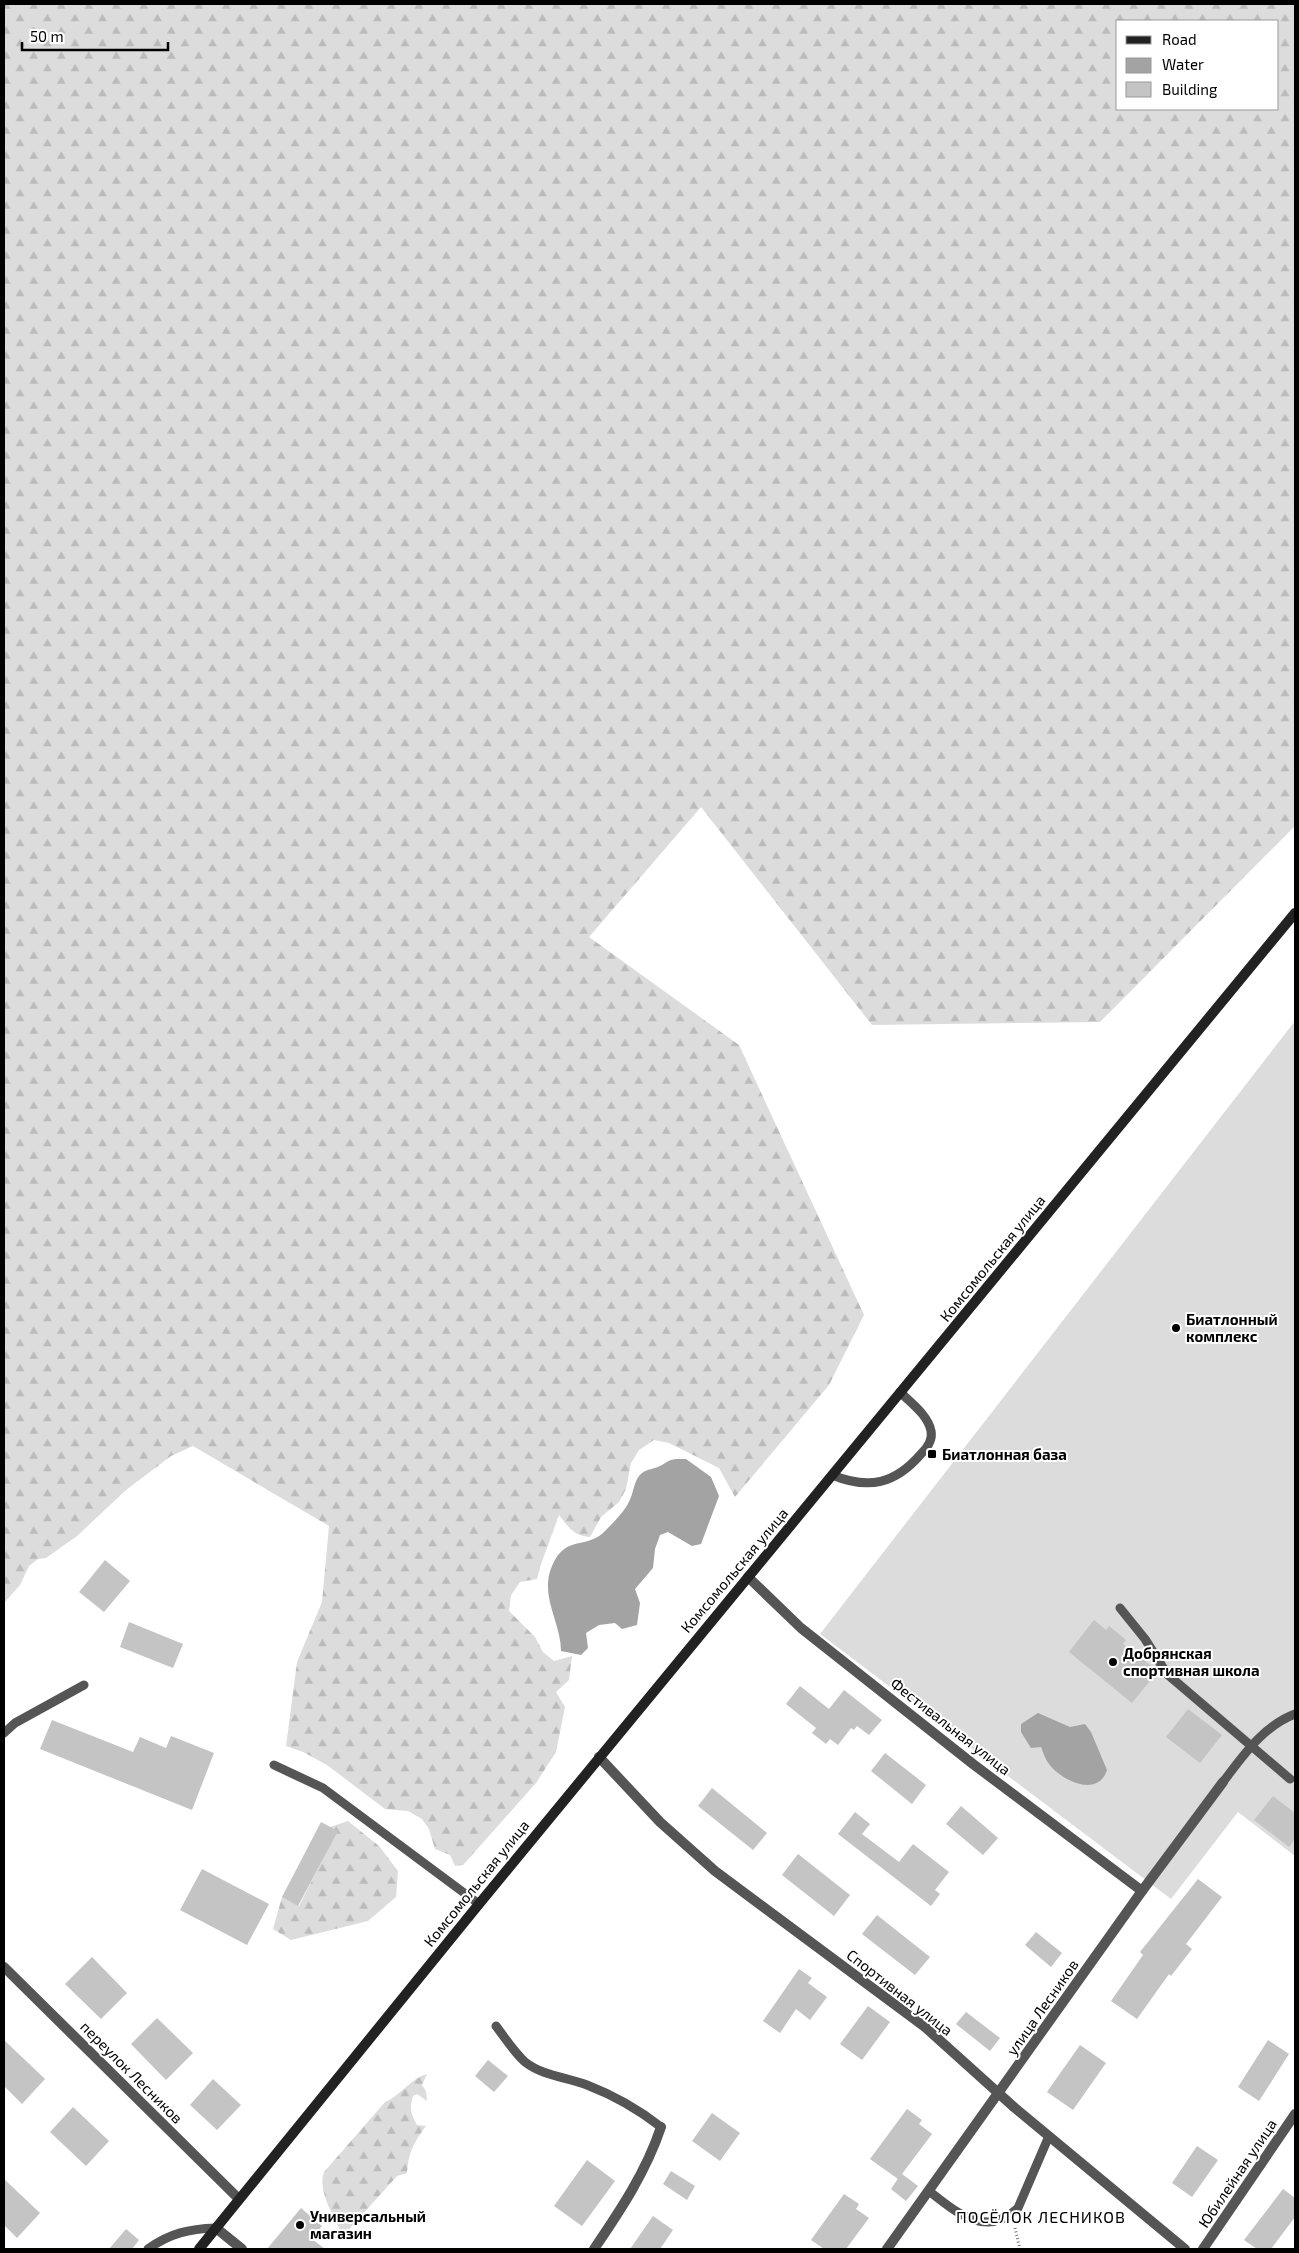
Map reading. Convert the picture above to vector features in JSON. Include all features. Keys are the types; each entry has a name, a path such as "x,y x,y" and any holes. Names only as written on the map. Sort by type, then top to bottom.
{"main road":[{"name":"Комсомольская улица","path":"199,2249 599,1757 1295,913"}],"street":[{"name":"Фестивальная улица","path":"748,1576 801,1628 974,1764 1142,1891"},
{"name":"Спортивная улица","path":"599,1757 660,1822 715,1871 925,2028 1049,2136 1185,2249"},
{"name":"улица Лесников","path":"887,2249 1000,2094 1142,1891 1223,1782"},
{"name":"переулок Лесников","path":"4,1967 239,2199"},
{"name":"Юбилейная улица","path":"1204,2249 1295,2114"},
{"path":"594,2249 624,2204 644,2167 661,2127"},
{"path":"216,2228 242,2249"}],"lane":[{"path":"832,1475 855,1482 879,1482 908,1470 931,1440 931,1430 928,1422 900,1392"},
{"path":"1120,1608 1145,1639 1167,1674 1290,1779"},
{"path":"4,1733 15,1724 84,1685"},
{"path":"1223,1782 1252,1745 1271,1728 1295,1714"},
{"path":"274,1765 324,1788 479,1904"},
{"path":"496,2026 519,2055 537,2070 586,2085 610,2095 661,2127"},
{"path":"929,2191 954,2210 972,2219 990,2222 1011,2214 1018,2208 1025,2194 1049,2136"},
{"path":"148,2249 171,2236 191,2229 216,2228"}],"path":[{"path":"1011,2214 1020,2249"}],"green space":[{"path":"4,4 1295,4 1295,826 1100,1022 872,1025 701,807 589,937 739,1045 864,1315 829,1385 735,1497 719,1468 669,1443 654,1440 639,1450 631,1463 626,1489 619,1502 601,1517 590,1537 576,1533 559,1515 537,1579 520,1582 511,1595 509,1611 535,1637 543,1652 554,1661 572,1656 569,1680 556,1692 565,1707 556,1752 536,1783 463,1865 455,1866 450,1855 435,1849 429,1829 422,1819 408,1811 385,1809 327,1765 303,1752 286,1746 297,1662 322,1602 329,1526 193,1446 171,1456 126,1490 77,1536 46,1558 38,1559 29,1566 20,1585 4,1603"},
{"name":"Биатлонный комплекс","path":"1295,1021 1295,1856 1238,1812 1171,1899 820,1634"},
{"path":"348,1821 379,1846 398,1871 396,1897 368,1921 291,1940 273,1929 282,1897 299,1906 337,1831 330,1827"},
{"path":"427,2074 422,2085 426,2091 427,2101 417,2094 413,2096 411,2104 413,2118 417,2125 426,2126 412,2148 407,2173 397,2176 343,2236 325,2196 322,2179 324,2172 385,2102 397,2095 416,2079"}],"water":[{"path":"676,1459 686,1459 711,1477 719,1496 701,1544 692,1546 668,1532 660,1535 655,1549 653,1568 635,1589 640,1603 637,1625 622,1629 615,1623 599,1625 586,1633 588,1648 581,1655 561,1651 558,1630 549,1598 549,1577 552,1566 564,1549 592,1540 617,1519 627,1506 636,1481 642,1473"},
{"path":"1038,1713 1070,1727 1085,1724 1091,1732 1107,1770 1102,1778 1096,1783 1088,1785 1071,1781 1062,1776 1049,1764 1041,1747 1031,1748 1021,1732 1021,1724"}],"building":[{"path":"105,1560 130,1581 104,1612 79,1592"},
{"name":"Добрянская спортивная школа","path":"1094,1620 1106,1630 1109,1626 1126,1640 1123,1644 1158,1671 1132,1703 1069,1652"},
{"path":"129,1622 183,1644 173,1668 120,1647"},
{"path":"800,1686 829,1709 844,1690 882,1720 869,1735 857,1726 854,1730 851,1728 838,1745 830,1739 826,1744 812,1733 816,1728 786,1704"},
{"path":"1188,1709 1222,1735 1200,1763 1166,1737"},
{"path":"52,1720 133,1752 140,1737 166,1748 171,1736 214,1753 192,1810 40,1749"},
{"path":"885,1753 926,1785 912,1804 871,1771"},
{"path":"712,1788 767,1833 753,1850 698,1806"},
{"path":"1273,1796 1295,1813 1295,1839 1289,1847 1254,1820"},
{"path":"961,1806 998,1838 983,1855 946,1824"},
{"path":"855,1812 870,1824 862,1834 899,1862 913,1844 949,1872 935,1890 940,1894 931,1906 838,1834"},
{"path":"321,1822 338,1831 298,1906 282,1897"},
{"path":"798,1854 850,1895 834,1916 782,1875"},
{"path":"202,1869 269,1904 247,1945 180,1910"},
{"path":"1198,1879 1222,1897 1186,1944 1192,1949 1171,1976 1169,1974 1137,2019 1111,2001 1143,1955 1140,1952"},
{"path":"877,1915 930,1957 915,1975 862,1934"},
{"path":"1036,1932 1062,1953 1051,1967 1025,1945"},
{"path":"92,1957 127,1993 101,2019 65,1984"},
{"path":"799,1969 812,1978 808,1983 827,1997 810,2020 796,2009 780,2033 763,2021"},
{"path":"868,2006 890,2022 862,2060 840,2044"},
{"path":"966,2012 1000,2038 990,2051 956,2024"},
{"path":"157,2018 193,2053 166,2080 131,2044"},
{"path":"4,2040 45,2079 22,2104 4,2086"},
{"path":"1268,2040 1289,2054 1259,2101 1238,2087"},
{"path":"1080,2045 1106,2063 1073,2110 1047,2092"},
{"path":"488,2060 508,2076 494,2092 475,2076"},
{"path":"213,2079 241,2105 217,2130 190,2105"},
{"path":"73,2107 109,2141 86,2166 50,2132"},
{"path":"907,2109 922,2120 919,2124 932,2134 902,2174 918,2186 906,2201 891,2189 898,2179 870,2159"},
{"path":"712,2113 740,2133 720,2161 692,2141"},
{"path":"1197,2146 1218,2160 1192,2197 1172,2183"},
{"path":"587,2160 615,2181 582,2226 554,2206"},
{"path":"671,2171 695,2186 687,2200 663,2184"},
{"path":"4,2179 40,2213 17,2238 4,2225"},
{"path":"1283,2189 1295,2198 1295,2217 1271,2249 1257,2249 1244,2240"},
{"path":"844,2194 859,2204 856,2209 869,2218 846,2249 824,2249 811,2240"},
{"path":"301,2208 322,2226 312,2239 325,2249 267,2249"},
{"path":"653,2216 673,2230 660,2249 630,2249"},
{"path":"126,2229 139,2240 132,2249 109,2249"}],"place":[{"name":"Биатлонный комплекс","path":"1176,1328"},
{"name":"Биатлонная база","path":"932,1454"},
{"name":"Добрянская спортивная школа","path":"1113,1662"},
{"name":"Универсальный магазин","path":"300,2225"}],"district":[{"name":"ПОСЁЛОК ЛЕСНИКОВ","path":"1041,2216"}]}
